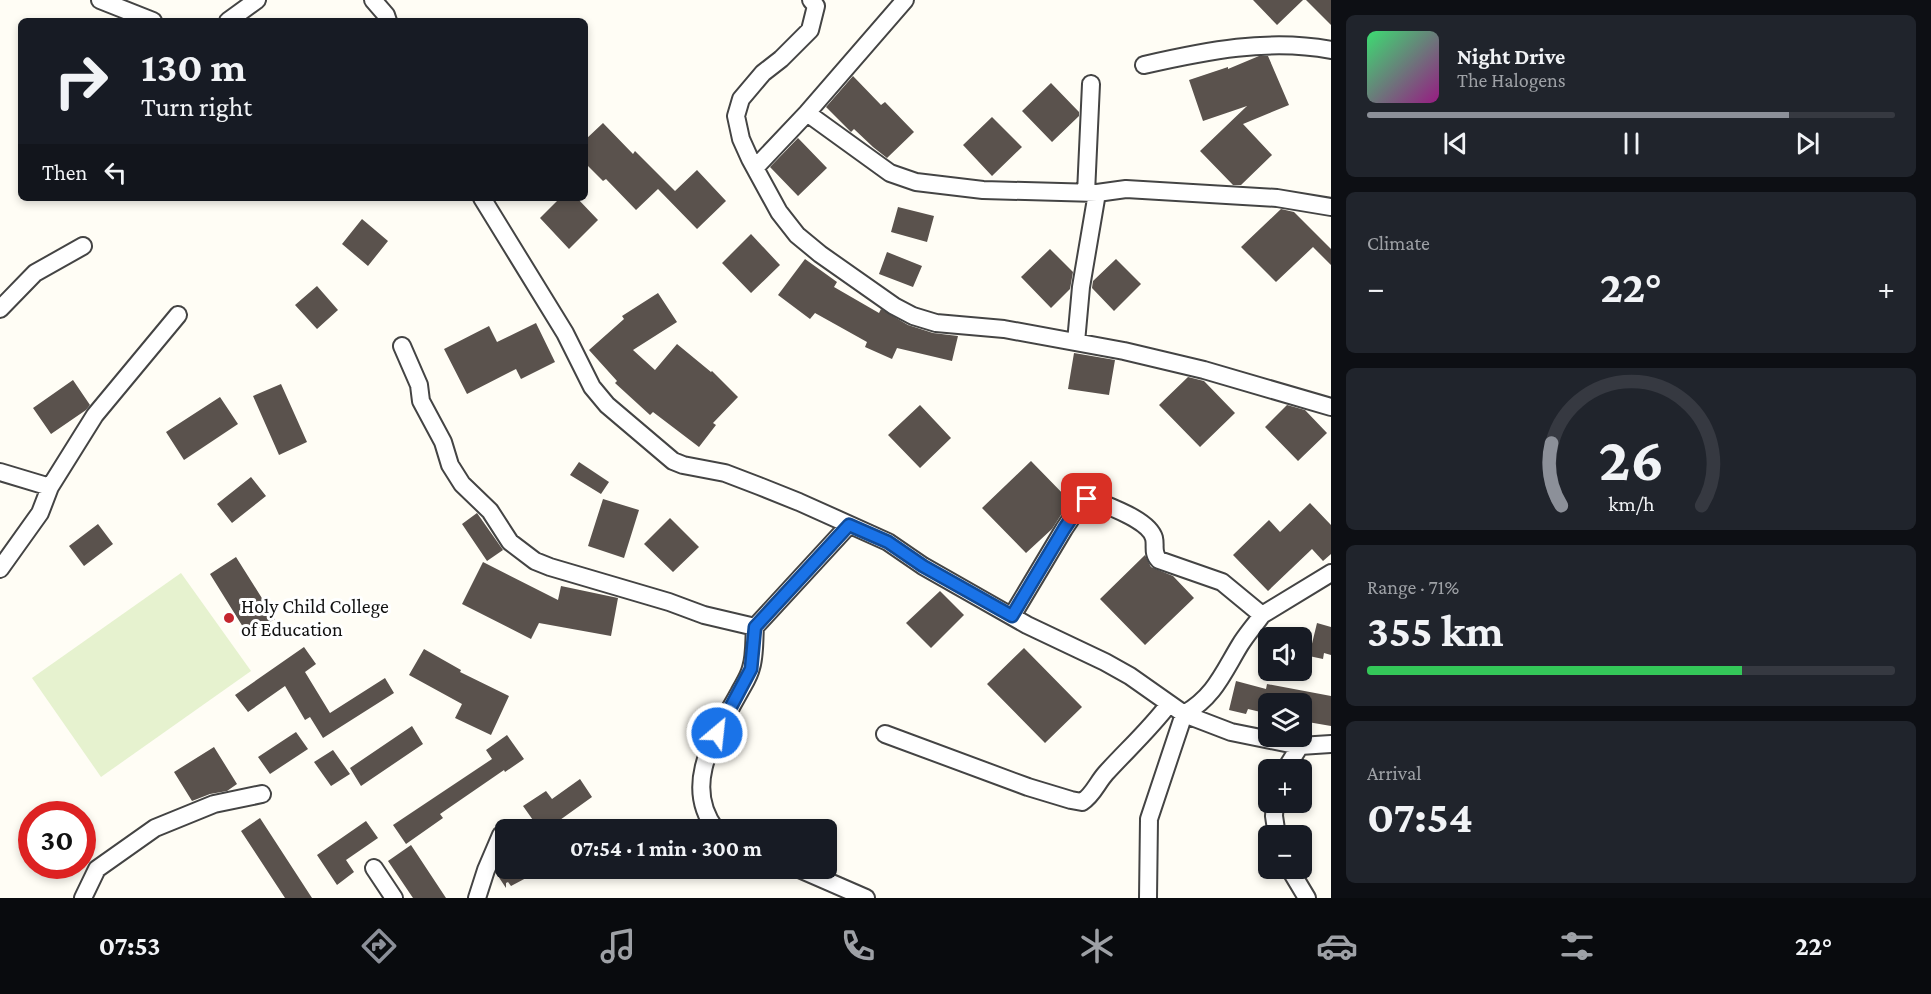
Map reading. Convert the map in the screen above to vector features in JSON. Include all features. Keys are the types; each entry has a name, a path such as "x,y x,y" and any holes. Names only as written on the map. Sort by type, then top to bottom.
{"street":[{"path":"100,0 145,18"},
{"path":"232,18 257,0"},
{"path":"373,0 387,18"},
{"path":"811,0 816,6 810,30 781,59 763,73 741,99 736,116 741,140 779,212 797,235 820,254 894,306 913,316 936,323 1004,329 1124,351 1204,370 1331,406"},
{"path":"754,168 807,113 905,0"},
{"path":"1144,65 1190,54 1251,46 1317,47 1331,50"},
{"path":"1076,342 1092,193 1091,84"},
{"path":"807,113 890,173 916,182 983,190 1092,193 1126,189 1277,198 1331,207"},
{"path":"484,201 566,333 592,387 607,405 673,461 750,483 888,542 923,566 1012,616 1106,662 1184,714 1231,732 1258,737"},
{"path":"0,309 35,273 83,246"},
{"path":"0,569 40,513 50,487 95,415 178,315"},
{"path":"402,346 419,386 421,401 443,442 450,465 462,484 487,508 510,542 522,552 535,561 572,574 669,602 704,615 755,627"},
{"path":"0,472 50,487"},
{"path":"1012,616 1064,529 1080,505 1087,499 1125,514 1144,526 1154,536 1154,553 1156,558 1162,562 1222,582 1262,615"},
{"path":"708,819 703,804 702,771 717,733 751,669 755,627 849,525"},
{"path":"1148,898 1149,819 1184,714 1198,706 1212,692 1241,644 1262,615 1331,573"},
{"path":"885,734 1028,787 1082,802 1169,704"},
{"path":"1312,745 1331,744"},
{"path":"83,898 97,869 155,828 214,804 262,794"},
{"path":"477,898 495,849"},
{"path":"374,868 394,898"},
{"path":"822,879 866,898"},
{"path":"1296,879 1307,898"}],"green space":[{"path":"181,573 251,671 101,777 32,678"}],"building":[{"path":"1253,0 1303,0 1277,25"},
{"path":"1306,0 1331,0 1331,25"},
{"path":"1259,56 1268,56 1289,105 1243,124 1272,155 1241,185 1233,185 1200,151 1247,106 1203,121 1189,80 1228,67 1228,69"},
{"path":"853,76 881,105 885,102 914,132 887,158 854,129 851,132 826,107"},
{"path":"1051,83 1079,112 1079,116 1052,142 1022,111"},
{"path":"992,117 1022,147 992,176 963,145"},
{"path":"603,123 633,154 635,151 675,191 697,170 726,201 697,229 658,189 636,210 606,179 603,181 588,166 588,137"},
{"path":"798,138 827,168 798,196 770,167"},
{"path":"557,201 580,201 598,220 569,249 540,218"},
{"path":"898,207 934,216 927,242 891,232"},
{"path":"1281,209 1294,212 1331,249 1331,265 1313,247 1276,282 1241,247"},
{"path":"362,219 388,241 368,266 342,244"},
{"path":"751,234 780,265 751,293 722,263"},
{"path":"1050,249 1073,272 1070,289 1051,308 1021,277"},
{"path":"887,252 922,266 913,287 879,274"},
{"path":"805,259 837,282 834,287 879,313 881,309 908,325 933,333 958,336 952,361 897,348 892,359 865,347 867,342 815,313 810,319 778,295"},
{"path":"1116,259 1141,284 1114,311 1092,288 1093,281"},
{"path":"317,286 338,310 317,329 295,305"},
{"path":"658,293 677,322 633,350 655,370 677,344 712,371 738,397 713,423 716,425 699,447 653,412 650,415 615,383 617,381 589,350 624,319 622,316"},
{"path":"536,323 555,362 521,379 516,369 467,394 444,349 489,326 497,342"},
{"path":"1074,353 1115,360 1109,395 1068,389"},
{"path":"1188,377 1204,381 1235,413 1200,447 1159,405"},
{"path":"73,380 90,405 51,434 33,408"},
{"path":"281,384 307,442 279,455 253,396"},
{"path":"220,397 238,424 184,460 166,432"},
{"path":"920,405 951,438 920,468 888,435"},
{"path":"1287,405 1305,410 1327,433 1298,461 1265,427"},
{"path":"1031,461 1070,501 1052,529 1026,553 982,508"},
{"path":"579,462 609,482 601,494 570,475"},
{"path":"251,477 266,496 232,523 217,504"},
{"path":"603,499 639,510 624,558 588,546"},
{"path":"1310,503 1331,525 1331,554 1323,561 1312,549 1268,591 1233,555 1269,520 1280,532"},
{"path":"477,513 503,550 487,561 462,524"},
{"path":"670,518 699,547 673,572 644,544"},
{"path":"98,524 113,544 84,566 69,546"},
{"path":"1145,555 1151,567 1173,576 1194,598 1145,645 1100,599"},
{"path":"236,557 275,619 248,635 210,574"},
{"path":"483,562 558,600 561,586 618,598 611,636 539,623 531,639 462,604"},
{"path":"940,591 964,615 931,648 906,623"},
{"path":"1317,623 1331,627 1331,655 1324,653 1323,659 1312,657 1312,644"},
{"path":"304,647 316,664 305,672 330,713 385,678 394,693 323,738 310,717 305,720 285,686 248,712 235,695"},
{"path":"1024,648 1082,707 1045,743 987,684"},
{"path":"424,649 461,670 460,672 509,696 491,735 455,718 462,704 409,675"},
{"path":"1236,681 1266,689 1267,684 1331,696 1331,726 1312,723 1312,693 1258,693 1258,711 1248,709 1246,714 1229,710"},
{"path":"412,726 423,744 361,786 350,768"},
{"path":"296,732 308,749 270,774 258,757"},
{"path":"507,735 524,759 440,814 443,818 406,844 393,825 492,759 486,750"},
{"path":"214,747 237,784 227,791 192,801 174,772"},
{"path":"333,750 350,774 331,786 314,762"},
{"path":"580,779 592,797 561,819 532,819 523,806 546,791 552,799"},
{"path":"260,818 312,898 285,898 241,831"},
{"path":"366,821 378,838 346,860 354,872 337,885 317,855"},
{"path":"411,845 446,898 413,898 388,861"},
{"path":"500,879 524,879 511,886 508,882 506,888"}],"place":[{"name":"Holy Child College of Education","path":"229,618"}],"route":[{"path":"717,733 751,669 755,627 849,525 888,542 923,566 1012,616 1064,529 1080,505 1087,499"}]}
